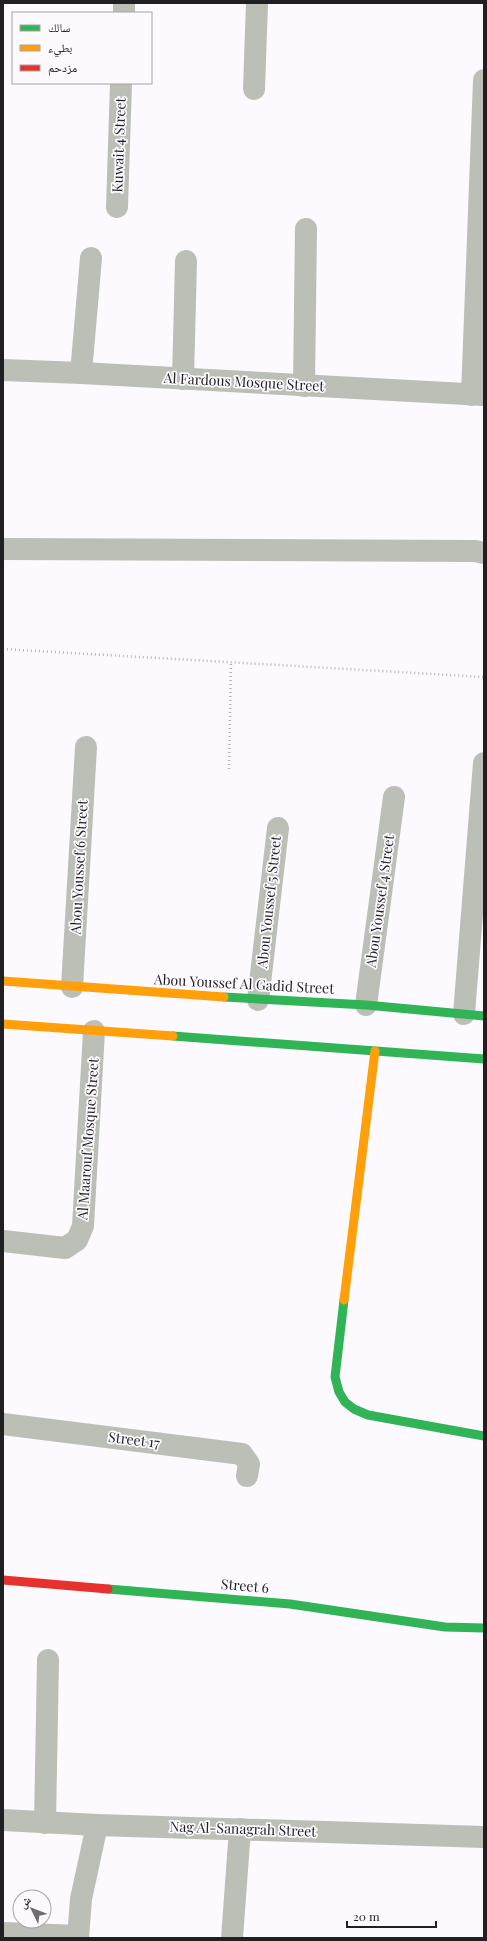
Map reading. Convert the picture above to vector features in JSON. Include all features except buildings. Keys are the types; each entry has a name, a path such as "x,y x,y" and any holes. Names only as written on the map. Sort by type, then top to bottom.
{"street":[{"path":"254,89 257,3"},
{"path":"478,395 484,80"},
{"name":"Kuwait 4 Street","path":"116,207 121,84"},
{"path":"304,386 306,229"},
{"path":"81,373 91,258"},
{"path":"183,379 186,261"},
{"name":"Al Fardous Mosque Street","path":"3,370 478,395"},
{"path":"3,549 475,551 484,553"},
{"name":"Abou Youssef 6 Street","path":"72,987 86,747"},
{"path":"474,1015 484,763"},
{"name":"Abou Youssef 4 Street","path":"366,1005 394,797"},
{"name":"Abou Youssef 5 Street","path":"258,1000 278,828"},
{"name":"Abou Youssef Al Gadid Street","path":"3,981 258,1000 366,1005 474,1015"},
{"path":"3,1024 484,1059"},
{"name":"Al Maarouf Mosque Street","path":"3,1241 65,1248 77,1240 82,1226 94,1031"},
{"path":"375,1051 335,1377 339,1396 351,1409 368,1415 484,1436"},
{"name":"Street 17","path":"3,1424 242,1454 249,1464 247,1476"},
{"name":"Street 6","path":"3,1580 290,1604 445,1627 484,1628"},
{"path":"45,1823 48,1660"},
{"name":"Nag Al-Sanagrah Street","path":"3,1820 97,1825 484,1836"},
{"path":"3,1933 78,1937 81,1899 97,1825"},
{"path":"232,1938 240,1829"}],"path":[{"path":"3,649 484,677"},
{"path":"229,769 231,662"}],"traffic: fast":[{"path":"224,997 366,1005 484,1016"},
{"path":"173,1036 484,1059"},
{"path":"344,1300 335,1377 339,1392 345,1402 354,1409 368,1415 484,1436"},
{"path":"108,1589 290,1604 445,1627 484,1628"}],"traffic: slow":[{"path":"3,981 224,997"},
{"path":"3,1024 173,1036"},
{"path":"344,1300 375,1051"}],"traffic: jam":[{"path":"3,1580 108,1589"}]}
